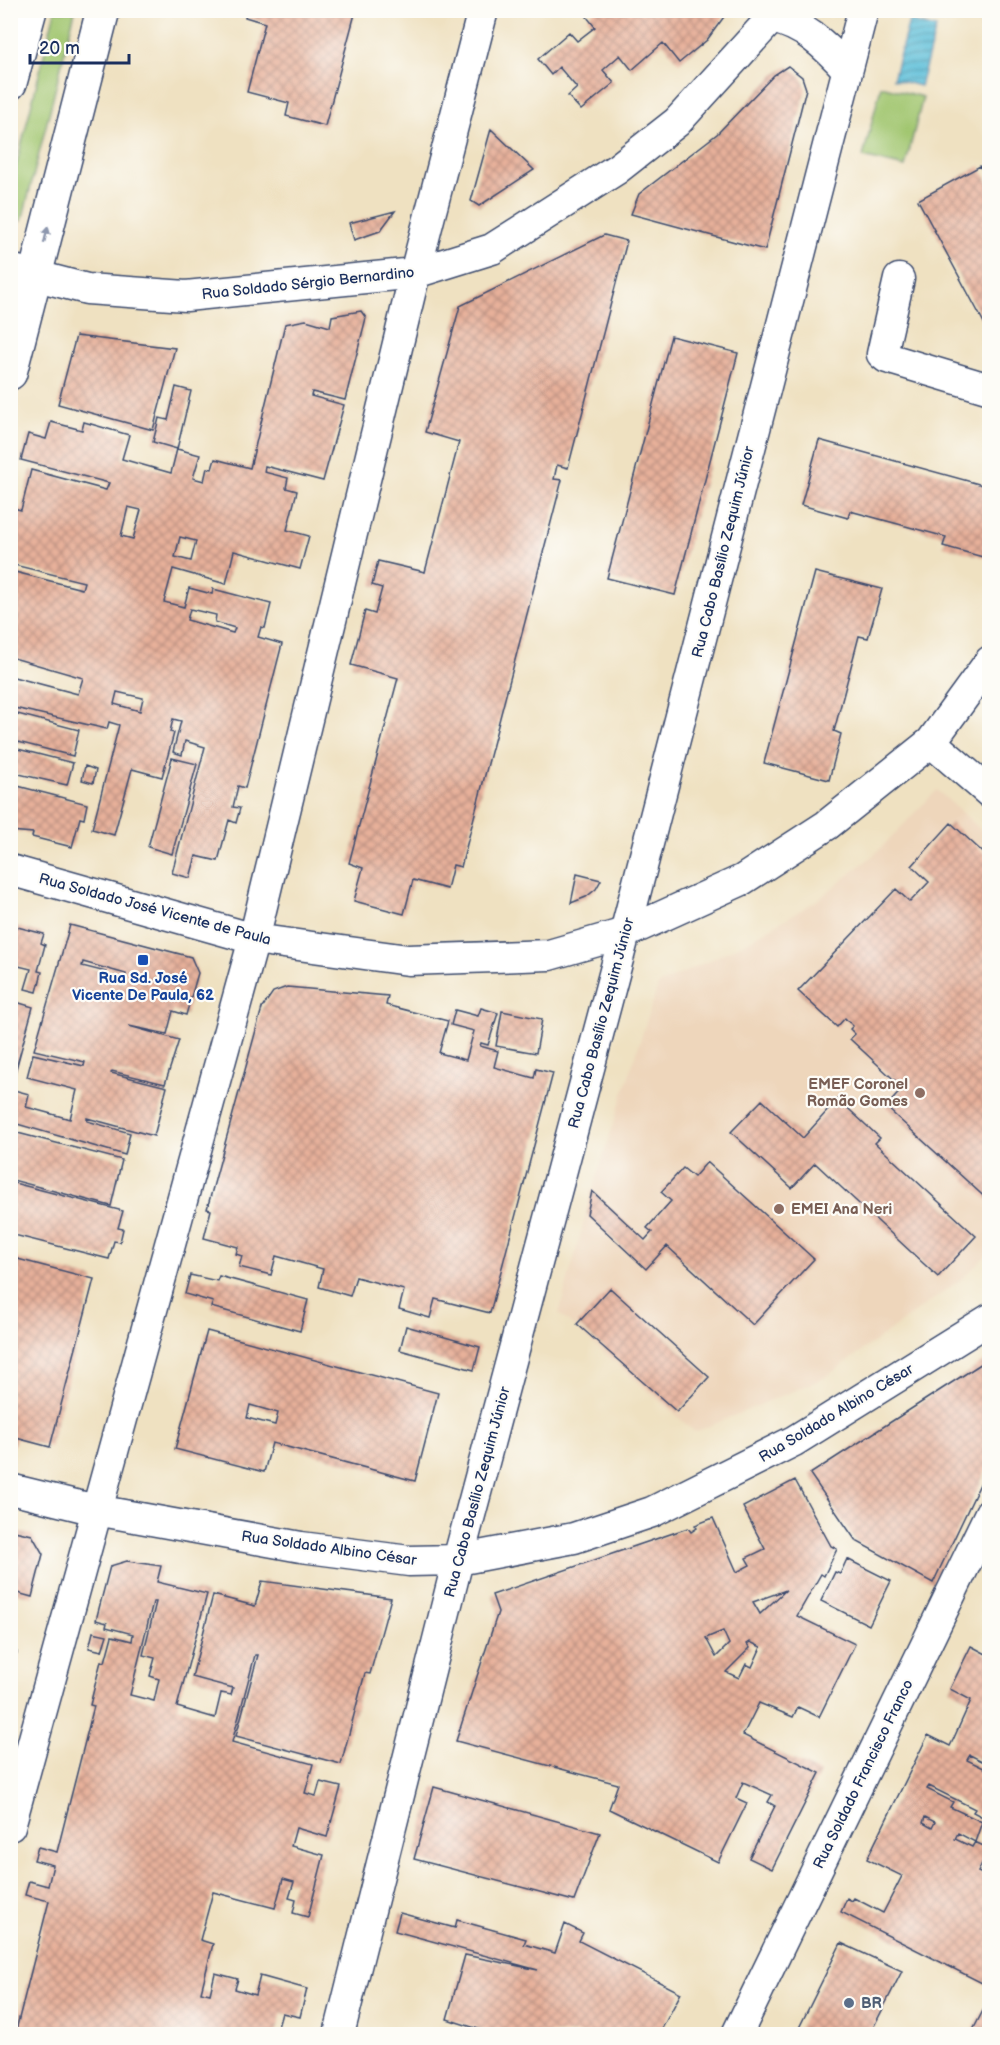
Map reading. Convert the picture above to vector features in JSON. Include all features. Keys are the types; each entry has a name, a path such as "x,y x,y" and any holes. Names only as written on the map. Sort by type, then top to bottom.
{"main road":[{"path":"10,83 30,10"},
{"path":"10,373 23,273 104,10"}],"street":[{"path":"10,1826 254,939 415,273 483,10"},
{"name":"Rua Cabo Basílio Zequim Júnior","path":"339,2034 458,1560 625,933 862,10"},
{"name":"Rua Soldado Sérgio Bernardino","path":"23,273 87,289 186,296 415,273 492,249 617,170 677,122 776,14 816,38 847,69"},
{"path":"899,279 882,354 887,358 990,389"},
{"name":"Rua Soldado José Vicente de Paula","path":"10,870 254,939 408,960 549,956 625,933 742,880 827,825 931,742 990,662"},
{"path":"931,742 990,793"},
{"name":"Rua Soldado Albino César","path":"10,1489 96,1510 301,1547 409,1561 458,1560 574,1538 652,1512 794,1441 990,1319"},
{"name":"Rua Soldado Francisco Franco","path":"736,2034 990,1514"}],"shaded area":[{"name":"EMEI Ana Neri","path":"937,790 989,837 989,1254 959,1281 824,1378 695,1432 559,1314 592,1191 658,985 743,944 816,901 876,853"}],"green space":[{"path":"55,11 75,11 22,221 11,218 11,186"},
{"path":"881,86 923,97 905,167 863,157"}],"water":[{"path":"909,21 936,28 920,86 893,79"}],"building":[{"path":"246,10 356,10 325,126 286,116 289,103 247,92 265,23 245,17"},
{"path":"596,10 729,10 707,40 679,63 663,43 632,70 620,55 603,70 614,83 581,110 568,96 577,88 559,67 551,75 538,59 569,32 577,41 595,27 587,17"},
{"path":"788,66 802,77 806,89 765,250 631,214 639,194 717,134 774,75"},
{"path":"491,129 534,170 479,206 471,201"},
{"path":"980,166 990,185 990,334 918,200"},
{"path":"395,211 380,231 354,240 349,223"},
{"path":"604,235 627,241 568,468 557,465 554,479 562,480 461,867 453,865 447,889 413,880 404,914 354,901 363,868 349,863 398,678 351,665 365,611 375,614 382,588 372,585 378,561 425,572 459,442 425,432 460,306"},
{"path":"361,311 366,318 345,400 312,392 311,396 344,405 323,481 265,466 264,472 288,478 286,488 297,491 287,530 309,536 300,569 234,551 226,584 173,569 164,602 184,607 189,588 212,594 213,589 271,604 265,628 261,627 258,637 282,644 245,788 238,786 233,807 240,808 236,823 229,820 218,861 196,856 190,878 172,873 205,747 185,741 182,755 173,752 181,721 173,719 170,732 174,733 162,777 132,769 114,835 92,829 119,725 109,722 107,729 10,707 10,676 78,694 83,678 10,657 14,638 10,637 10,590 15,572 82,589 84,582 10,564 10,507 21,510 31,470 106,490 109,483 21,460 28,434 46,439 51,422 82,430 84,422 129,435 122,459 171,473 177,449 200,455 193,478 204,481 207,468 212,469 215,459 250,468 285,324 306,320 330,327 332,316","holes":["128,507 141,510 133,539 121,536","180,537 196,541 191,561 175,557","190,609 216,615 215,622 235,628 233,633 187,620","117,692 143,698 140,711 114,704"]},
{"path":"76,336 175,348 153,430 58,404"},
{"path":"671,336 738,353 675,595 607,578"},
{"path":"176,387 191,391 177,449 153,442 159,418 168,420"},
{"path":"819,440 990,487 990,559 943,546 946,537 850,511 848,518 801,505"},
{"path":"815,572 882,589 868,638 859,636 834,731 841,734 829,780 764,763"},
{"path":"10,712 79,730 73,756 10,740"},
{"path":"10,747 73,763 67,785 10,772"},
{"path":"172,758 197,764 172,854 148,847"},
{"path":"85,766 96,770 93,783 82,780"},
{"path":"10,784 87,804 84,819 80,818 72,847 32,837 33,833 10,831"},
{"name":"EMEF Coronel Romão Gomes","path":"951,823 990,859 990,969 986,972 990,975 990,1202 886,1107 903,1088 850,1039 855,1034 850,1029 853,1026 845,1018 837,1027 798,991 896,889 910,902 929,882 912,866"},
{"path":"577,874 601,880 596,889 586,897 571,903"},
{"path":"10,925 44,934 41,943 45,945 38,971 42,972 37,992 25,989 31,969 10,964"},
{"path":"70,925 191,957 198,973 186,1015 173,1011 167,1034 129,1026 179,1040 165,1084 112,1071 111,1073 167,1087 154,1136 87,1118 87,1121 130,1133 125,1155 10,1122 10,1089 29,1094 26,1107 70,1119 77,1090 27,1077 33,1054 84,1066 85,1062 34,1050","holes":["83,962 126,974 124,983 104,978 106,972 82,966"]},
{"path":"287,987 388,996 386,1005 448,1021 439,1053 466,1060 474,1031 451,1025 455,1010 478,1016 481,1008 498,1013 488,1045 481,1043 480,1046 498,1051 494,1067 534,1078 536,1069 553,1073 490,1313 435,1299 430,1318 399,1309 404,1290 356,1277 350,1296 319,1287 323,1269 276,1256 271,1275 239,1267 242,1256 236,1254 238,1247 204,1238 211,1210 207,1209 262,1008 273,992"},
{"path":"16,1002 33,1007 11,1087 10,1022"},
{"path":"502,1011 542,1019 536,1053 496,1046"},
{"path":"838,1099 880,1138 875,1143 976,1236 938,1277 815,1163 792,1188 731,1132 762,1100 803,1138"},
{"path":"10,1131 122,1160 111,1206 13,1180 10,1185"},
{"path":"707,1162 814,1259 753,1325 667,1246 646,1269 587,1214 592,1191 645,1240 652,1232 647,1228 671,1201 661,1192 683,1168 694,1177"},
{"path":"14,1183 123,1211 118,1228 123,1229 120,1242 114,1241 109,1259 10,1234 10,1197"},
{"path":"10,1257 94,1279 50,1447 16,1438 14,1445 10,1444"},
{"path":"190,1275 217,1281 219,1276 308,1300 300,1331 211,1307 213,1302 185,1294"},
{"path":"610,1288 709,1377 677,1412 577,1324"},
{"path":"406,1326 480,1347 474,1370 400,1350"},
{"path":"207,1331 438,1393 415,1481 272,1443 264,1472 175,1449","holes":["250,1405 278,1413 275,1425 247,1418"]},
{"path":"990,1358 990,1463 933,1583 856,1541 810,1474"},
{"path":"795,1480 831,1546 837,1549 824,1576 821,1574 797,1616 855,1644 819,1717 798,1707 793,1717 759,1703 743,1735 820,1773 772,1869 749,1858 775,1806 768,1802 772,1795 743,1782 736,1798 747,1803 718,1862 609,1809 618,1784 456,1741 498,1612 492,1595 688,1528 691,1532 697,1528 695,1525 713,1518 737,1572 750,1565 746,1558 765,1549 743,1507","holes":["786,1590 760,1614 753,1602","723,1631 729,1644 716,1657 706,1638","750,1642 761,1647 752,1667 746,1664 739,1678 726,1672 750,1648 747,1644"]},
{"path":"10,1530 32,1535 43,1554 32,1597 10,1591"},
{"path":"847,1559 891,1581 869,1625 821,1601 835,1572 840,1574"},
{"path":"127,1561 161,1566 157,1582 207,1594 177,1707 215,1718 221,1693 231,1695 233,1688 192,1677 213,1595 255,1606 262,1581 391,1598 370,1674 365,1673 341,1764 236,1736 258,1655 255,1655 232,1742 313,1764 305,1793 316,1796 320,1782 341,1787 327,1837 296,1828 291,1846 324,1855 308,1917 293,1913 296,1900 289,1898 294,1882 283,1879 275,1908 213,1892 200,1940 213,1944 201,1992 210,1994 215,1973 238,1979 235,1989 255,1995 260,1976 307,1989 300,2017 282,2013 276,2034 15,2034 49,1901 25,1895 29,1881 48,1886 53,1865 34,1860 38,1847 57,1852 94,1706 90,1705 101,1661 105,1662 112,1636 132,1641 133,1634 106,1627 107,1623 96,1620 110,1566","holes":["153,1602 156,1602 143,1655 155,1658 150,1676 159,1679 154,1701 130,1695"]},
{"path":"93,1632 107,1635 102,1651 89,1648"},
{"path":"971,1646 990,1656 990,1765 970,1755 967,1760 990,1771 990,1821 973,1812 975,1809 929,1786 927,1789 953,1802 950,1807 982,1822 975,1842 990,1849 990,1862 984,1859 978,1872 985,1875 990,1867 990,1977 986,1985 841,1912 847,1898 852,1901 854,1898 883,1913 902,1876 867,1859 928,1735 950,1746 953,1740 971,1700 950,1689","holes":["925,1817 935,1822 932,1828 923,1823","958,1833 975,1842 972,1847 955,1839"]},
{"path":"10,1650 17,1652 11,1675 10,1675"},
{"path":"434,1787 600,1833 574,1901 414,1859"},
{"path":"400,1913 455,1928 457,1920 526,1939 524,1944 555,1953 565,1924 583,1933 579,1941 681,1993 659,2034 494,2034 447,2019 465,1955 538,1970 395,1931"},
{"name":"BR","path":"841,1943 902,1971 870,2034 796,2034"},
{"path":"990,1997 990,2034 971,2034"}],"place":[{"name":"Rua Sd. José Vicente De Paula, 62","path":"143,960"},
{"name":"EMEF Coronel Romão Gomes","path":"920,1093"},
{"name":"EMEI Ana Neri","path":"779,1209"},
{"name":"BR","path":"849,2003"}]}
